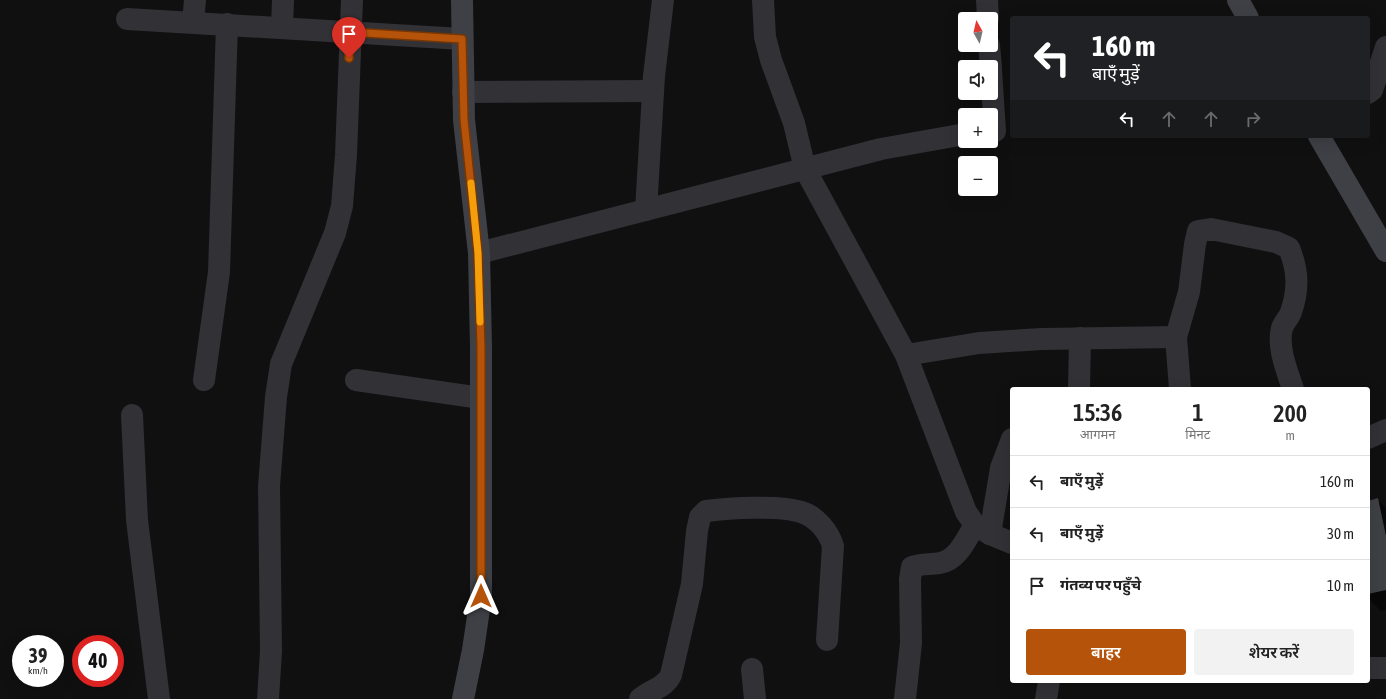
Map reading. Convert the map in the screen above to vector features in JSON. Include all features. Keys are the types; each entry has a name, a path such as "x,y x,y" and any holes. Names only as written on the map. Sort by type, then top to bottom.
{"street":[{"path":"193,22 195,0"},
{"path":"282,28 283,0"},
{"path":"268,699 271,651 269,486 276,396 281,364 335,233 342,206 346,155 352,0"},
{"path":"462,0 464,120 478,253 481,398 481,596 473,650 463,699"},
{"path":"646,210 653,91 663,0"},
{"path":"763,0 765,36 794,122 805,169 906,355 966,512 982,530 1010,542"},
{"path":"987,0 988,12"},
{"path":"1238,0 1247,16"},
{"path":"127,18 462,39"},
{"path":"204,380 219,272 227,24"},
{"path":"1375,93 1386,47"},
{"path":"463,92 653,91"},
{"path":"995,100 999,130"},
{"path":"478,253 881,149 958,135"},
{"path":"1320,138 1386,251"},
{"path":"1180,387 1176,337 1189,292 1194,244 1198,231 1211,229 1276,242 1289,248 1296,264 1297,288 1291,313 1282,328 1282,345 1286,367 1292,387"},
{"path":"906,355 979,343 1080,338 1176,337"},
{"path":"1079,387 1080,338"},
{"path":"356,380 481,398"},
{"path":"132,415 137,520 159,699"},
{"path":"1370,437 1386,430"},
{"path":"905,699 911,643 910,579 912,568 919,564 939,563 949,560 982,530 1010,444"},
{"path":"640,699 646,694 667,683 671,675 692,584 697,531 700,517 706,511 783,509 802,512 820,525 830,535 833,546 827,640"},
{"path":"1370,668 1386,668"},
{"path":"752,669 755,699"},
{"path":"1046,699 1049,683"}],"building":[{"path":"1378,498 1386,536 1386,590 1370,594 1370,500"}],"slow traffic":[{"path":"471,183 478,253 480,322"}],"route":[{"path":"349,58 350,32 462,39 464,120 478,253 481,347 481,596"}]}
